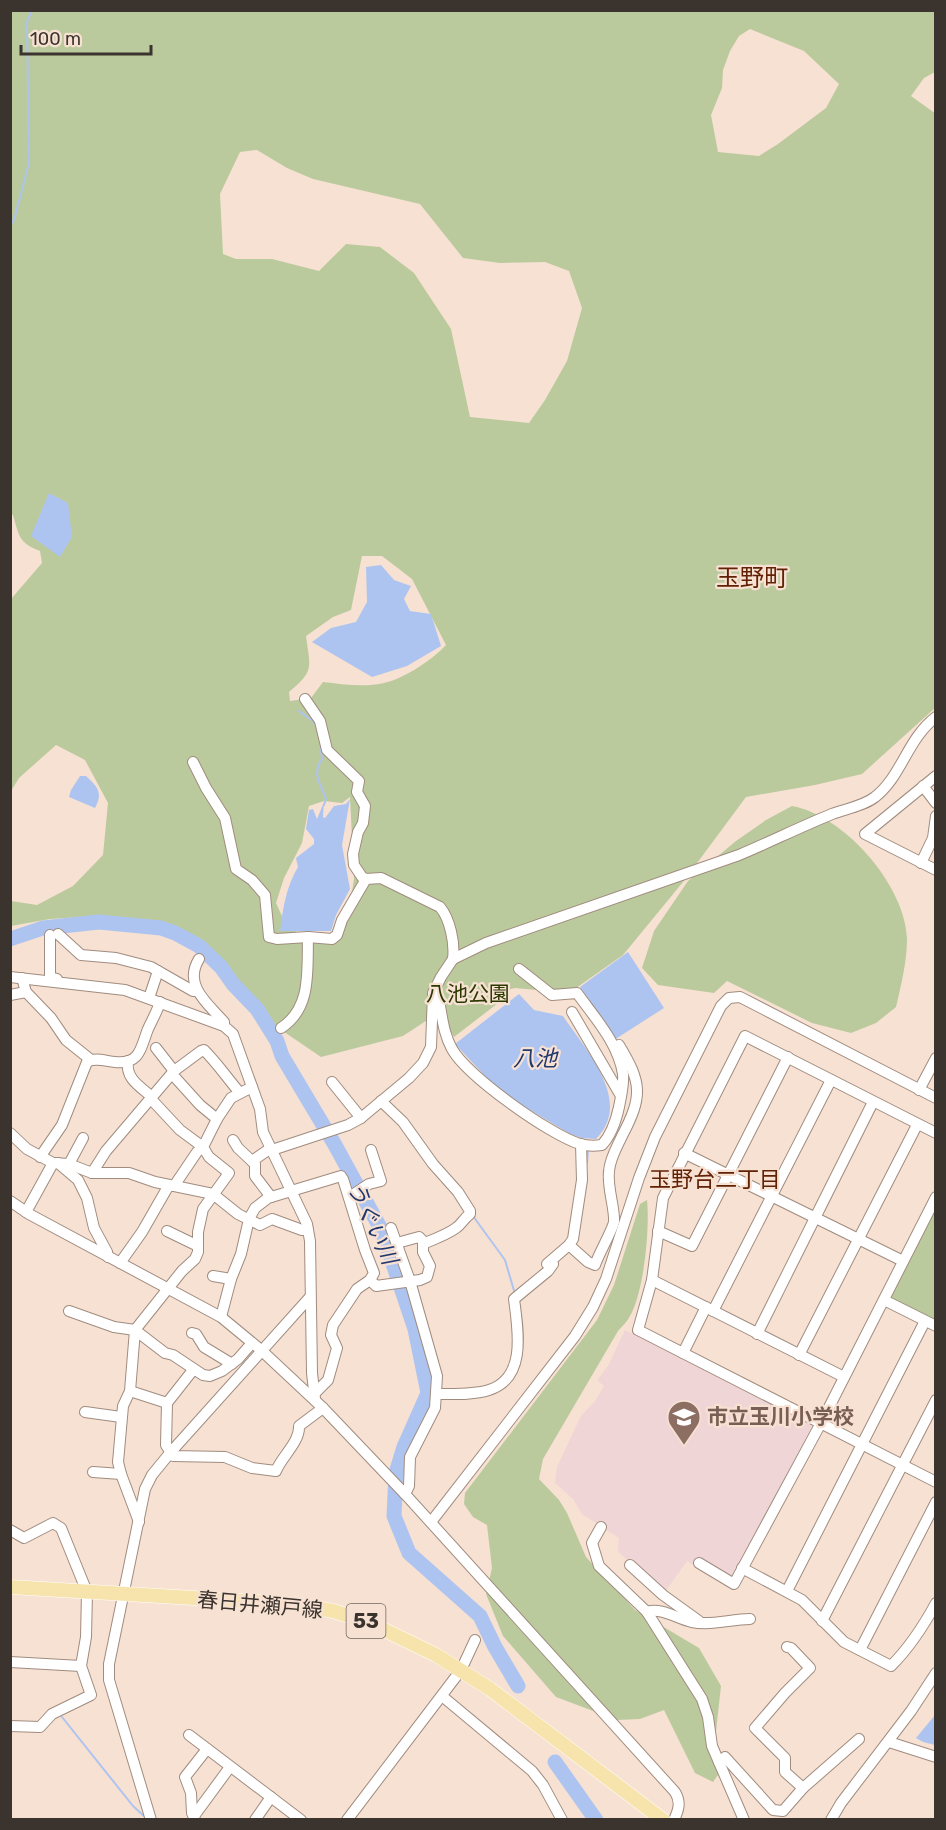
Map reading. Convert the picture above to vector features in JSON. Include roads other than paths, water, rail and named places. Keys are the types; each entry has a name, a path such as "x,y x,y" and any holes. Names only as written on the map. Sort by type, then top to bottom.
{"main road":[{"name":"春日井瀬戸線","path":"10,1587 295,1604 333,1611 368,1622 403,1638 461,1670 663,1820"}],"street":[{"path":"252,1161 271,1149 317,1136 361,1118 409,1078 423,1063 431,1047 433,993 453,959 454,950 446,914 440,907 381,878 366,879 354,865 355,840 363,823 365,806 357,792 359,781 327,750 320,721 304,699"},
{"path":"453,959 486,943 739,855 775,841 810,823 874,798 897,770 915,737 936,717"},
{"path":"193,762 225,818 236,868 252,880 265,895 269,937 332,939 337,934 342,920 366,879"},
{"path":"936,776 865,834 936,870"},
{"path":"923,786 936,803"},
{"path":"921,863 933,838 936,816"},
{"path":"58,982 57,979 50,977 54,935 81,955 116,958 151,967 193,991 197,991"},
{"path":"280,1028 287,1024 303,1001 307,981 308,937"},
{"path":"199,959 194,966 192,977 197,991 224,1022 224,1026"},
{"path":"436,988 445,1031 452,1050 463,1062 497,1093 557,1134 581,1144 602,1145 609,1137 616,1120 621,1096 623,1074 615,1047 578,993 552,995 519,969"},
{"path":"149,998 158,971"},
{"path":"16,977 108,987 149,998 224,1026 233,1034 260,1109 263,1132 308,1224 314,1397"},
{"path":"16,977 26,992 51,1018 66,1040 91,1060 128,1061 141,1052 146,1033 160,1002"},
{"path":"10,995 26,992"},
{"path":"569,1245 588,1262 595,1265 619,1224 656,1137 721,1006 729,998 740,997 936,1098"},
{"path":"572,1012 621,1096"},
{"path":"936,1133 745,1036 663,1198 652,1280 638,1330 936,1482"},
{"path":"430,1522 575,1336 593,1307 606,1279 619,1224 609,1190 609,1170 635,1106 638,1086 629,1061 619,1045 615,1047"},
{"path":"156,1048 173,1073 200,1105 217,1119"},
{"path":"92,1173 106,1150 173,1073 201,1051 204,1050 221,1067 223,1073 240,1093"},
{"path":"658,1231 692,1246 788,1057"},
{"path":"40,1157 62,1125 85,1066 91,1060"},
{"path":"128,1061 128,1070 132,1080 152,1098 180,1130 203,1147 210,1157 229,1173 203,1209 195,1259 182,1271 135,1330 130,1391 121,1417 122,1434 118,1462 139,1522"},
{"path":"919,1090 935,1061"},
{"path":"683,1353 772,1197 831,1080"},
{"path":"332,1082 361,1118"},
{"path":"120,1263 172,1185 196,1152 203,1147 231,1098 252,1087"},
{"path":"370,1280 376,1286 427,1277 430,1266 423,1252 423,1243 459,1227 462,1220 470,1214 403,1122 381,1101"},
{"path":"757,1334 873,1102"},
{"path":"799,1355 917,1125"},
{"path":"10,1133 15,1145 40,1157 92,1173 129,1173 213,1194 238,1214 260,1225 272,1219 308,1230"},
{"path":"26,1212 60,1163 83,1138"},
{"path":"233,1140 255,1164 255,1176 271,1197"},
{"path":"437,1394 488,1390 506,1381 513,1370 519,1346 514,1299 548,1271 553,1264 548,1264 573,1239 582,1180 581,1144"},
{"path":"354,1194 369,1184 381,1181 371,1150"},
{"path":"684,1153 903,1261"},
{"path":"60,1163 78,1180 87,1198 94,1228 108,1257"},
{"path":"221,1317 241,1254 249,1219 255,1208 271,1197 342,1178 365,1250 374,1269 370,1280 357,1289 333,1325 331,1335 337,1348 328,1380 314,1397"},
{"path":"699,1563 734,1584 821,1424 936,1197"},
{"path":"10,1201 26,1212 221,1317 314,1397 675,1792 680,1800 674,1820"},
{"path":"391,1228 410,1281 437,1376 435,1408 410,1457 409,1486 405,1494"},
{"path":"167,1231 198,1246"},
{"path":"397,1244 419,1237 425,1243"},
{"path":"213,1276 231,1280"},
{"path":"652,1280 844,1377"},
{"path":"69,1311 114,1327 135,1330 193,1370 210,1376 257,1346 310,1297"},
{"path":"884,1300 936,1326"},
{"path":"787,1591 925,1321"},
{"path":"192,1333 196,1334 204,1347 232,1364"},
{"path":"151,1820 109,1680 109,1664 145,1489 152,1475 257,1346"},
{"path":"193,1370 167,1403 166,1445 173,1456 225,1457 252,1468 276,1471 281,1458 299,1432 299,1426 324,1408"},
{"path":"130,1391 167,1403"},
{"path":"822,1621 936,1400"},
{"path":"85,1412 121,1417"},
{"path":"93,1472 121,1474"},
{"path":"860,1650 936,1502"},
{"path":"10,1530 24,1538 53,1523 61,1528 87,1592 86,1636 81,1666 91,1695 52,1713 40,1727 10,1726"},
{"path":"600,1527 592,1543 599,1566 647,1612 702,1700 708,1717 712,1746 744,1820"},
{"path":"630,1565 663,1594 702,1623"},
{"path":"742,1568 802,1600 844,1642 891,1666 912,1642 936,1603"},
{"path":"647,1612 655,1609 702,1623 750,1619"},
{"path":"347,1820 461,1670 475,1640"},
{"path":"787,1647 791,1648 810,1668 785,1693 756,1728 786,1758 785,1772 803,1788"},
{"path":"10,1662 81,1666"},
{"path":"831,1820 841,1803 889,1742 936,1672"},
{"path":"442,1696 532,1771 543,1785 562,1820"},
{"path":"189,1735 301,1820"},
{"path":"719,1762 725,1757 773,1810 783,1811 803,1788 859,1739"},
{"path":"889,1742 936,1758"},
{"path":"194,1818 190,1793 184,1777 207,1749"},
{"path":"194,1818 230,1767"},
{"path":"255,1820 271,1797"}],"water":[{"path":"49,493 68,503 72,537 60,557 31,536"},
{"path":"381,565 394,580 411,586 404,599 410,611 431,614 441,646 407,666 372,677 312,642 331,628 356,622 367,602 366,567"},
{"path":"80,776 86,776 98,790 99,798 95,808 69,797"},
{"path":"350,799 342,845 350,889 336,915 331,931 280,931 288,890 298,867 296,858 314,844 314,839 306,829 309,810 313,809 317,819 324,802 323,817 325,818 334,806 346,804"},
{"path":"628,952 664,1008 614,1040 580,987"},
{"name":"八池","path":"519,994 534,1010 563,1016 593,1059 608,1092 610,1108 606,1124 596,1139 570,1134 500,1092 455,1044"},
{"path":"935,1715 935,1745 916,1738"}],"waterway":[{"path":"10,225 14,220 29,163 27,22 32,10"},
{"path":"299,711 313,721 317,727"},
{"path":"320,740 322,759 317,774 326,799 324,805"},
{"name":"うぐい川","path":"10,939 43,928 99,922 161,928 199,946 221,967 233,984 257,1009 382,1231 415,1329 428,1393 404,1447 396,1473 394,1516 409,1553 480,1616 518,1686"},
{"path":"587,1163 588,1150"},
{"path":"473,1216 505,1260 515,1294"},
{"path":"62,1717 133,1806 144,1816"},
{"name":"うぐい川","path":"555,1762 596,1820"}],"place":[{"name":"市立玉川小学校","path":"684,1446"}],"district":[{"name":"玉野町","path":"752,578"},
{"name":"玉野台二丁目","path":"715,1179"}],"park label":[{"name":"八池公園","path":"468,994"}]}
